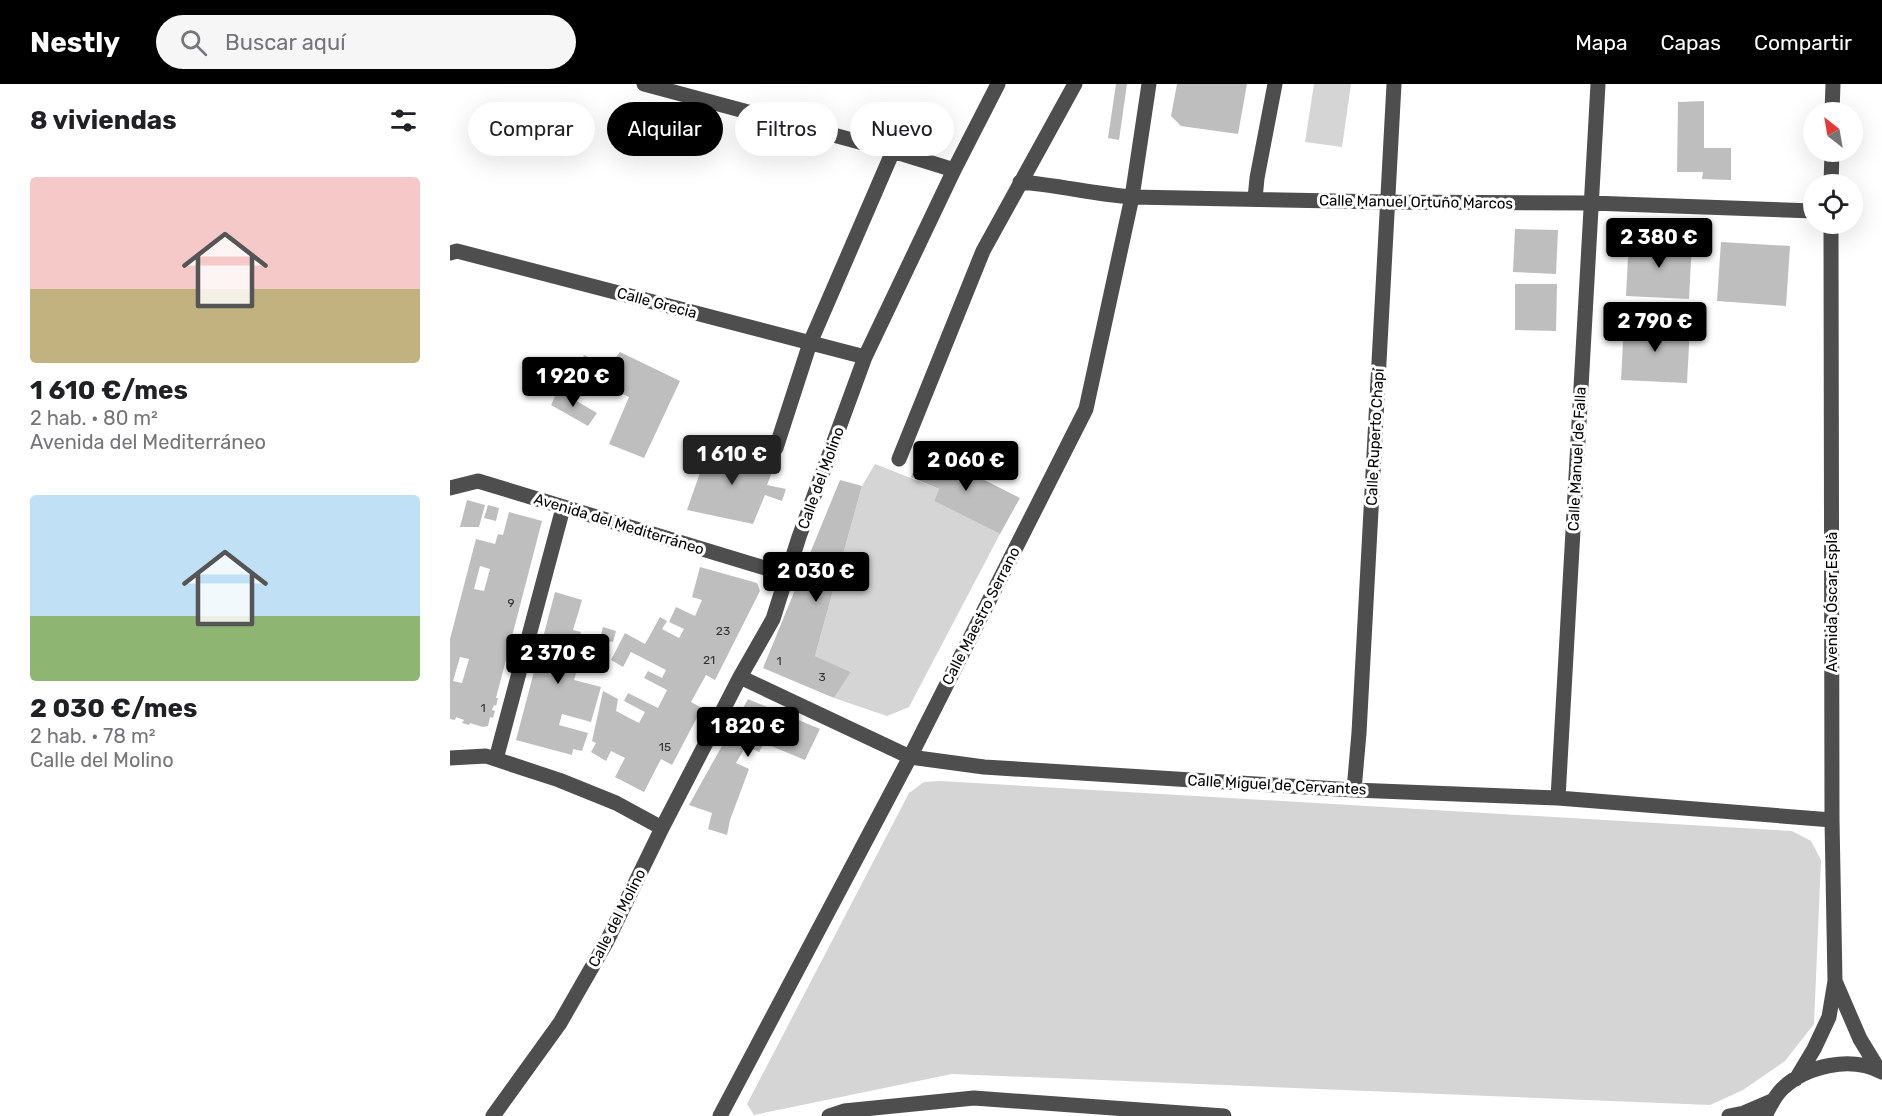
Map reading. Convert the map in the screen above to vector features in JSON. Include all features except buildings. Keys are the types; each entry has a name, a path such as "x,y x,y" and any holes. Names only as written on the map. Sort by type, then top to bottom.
{"street":[{"path":"644,84 850,139"},
{"name":"Calle del Molino","path":"493,1116 560,1023 607,941 662,828 773,618 799,537 865,357 954,170 998,84"},
{"path":"899,459 982,251 1075,84"},
{"name":"Calle Maestro Serrano","path":"720,1116 910,757 1086,409 1132,197 1149,84"},
{"path":"1255,200 1275,84"},
{"name":"Calle Ruperto Chapí","path":"1354,790 1394,84"},
{"name":"Calle Manuel de Falla","path":"1558,798 1598,84"},
{"path":"1832,102 1833,84"},
{"path":"776,448 810,343 891,156"},
{"path":"909,156 954,170"},
{"name":"Calle Manuel Ortuño Marcos","path":"1020,182 1053,185 1103,195 1132,197 1591,203 1803,211"},
{"name":"Avenida Óscar Esplà","path":"1796,1078 1814,1049 1829,1017 1835,981 1832,820 1831,234"},
{"name":"Calle Grecia","path":"450,253 457,251 865,357"},
{"name":"Avenida del Mediterráneo","path":"450,488 478,481 788,575"},
{"path":"496,759 563,508"},
{"name":"Calle Miguel de Cervantes","path":"740,677 910,757 984,767 1354,790 1558,798 1832,820"},
{"path":"450,760 486,756 496,759 559,780 616,803 662,828"},
{"name":"Avenida Óscar Esplà","path":"1835,981 1860,1039 1880,1071"},
{"path":"1765,1116 1772,1101 1783,1088 1796,1078 1822,1066 1851,1064 1880,1071"},
{"path":"829,1116 844,1110 974,1098 1224,1116"},
{"path":"1729,1116 1772,1101"}],"shaded area":[{"path":"1314,84 1351,84 1342,147 1305,142"},
{"path":"875,464 939,489 934,501 1000,534 909,707 887,716 834,698 851,672 815,656 862,486"},
{"path":"940,781 1792,831 1811,841 1821,860 1814,1024 1785,1061 1743,1090 1710,1105 952,1074 754,1115 747,1104 909,793 924,782"}]}
